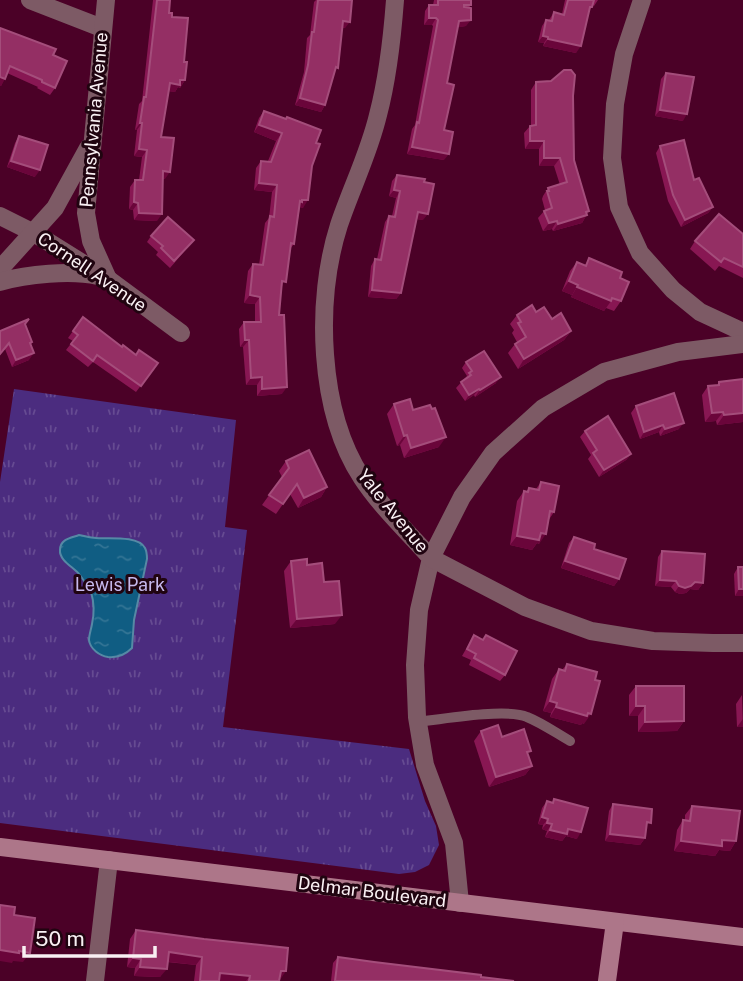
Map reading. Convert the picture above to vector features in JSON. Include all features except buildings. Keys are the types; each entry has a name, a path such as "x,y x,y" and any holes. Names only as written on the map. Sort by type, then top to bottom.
{"main road":[{"name":"Delmar Boulevard","path":"0,847 743,937"},
{"path":"607,981 615,922"}],"street":[{"path":"30,0 102,27"},
{"name":"Pennsylvania Avenue","path":"106,0 86,213 91,241 108,279"},
{"name":"Yale Avenue","path":"395,0 391,51 378,117 339,227 329,271 323,330 326,373 346,447 362,478 431,558 419,610 415,665 418,722 425,765 454,843 460,902"},
{"path":"642,0 624,54 615,104 612,158 619,207 640,253 673,290 701,312 743,332"},
{"path":"0,269 55,208 92,141"},
{"name":"Cornell Avenue","path":"0,216 34,233 108,279 181,333"},
{"path":"0,282 70,273 108,279"},
{"path":"743,344 678,352 604,372 543,408 493,453 462,497 431,558 525,607 591,631 653,640 743,643"},
{"path":"95,981 109,860"}],"lane":[{"path":"418,722 484,715 525,715 570,741"}],"green space":[{"name":"Lewis Park","path":"14,389 236,420 225,527 247,530 223,727 409,749 425,801 436,826 439,845 429,865 415,872 399,874 0,823 0,482"}],"water":[{"path":"79,535 130,539 145,548 147,559 134,620 132,648 121,656 102,655 93,649 90,643 93,620 91,592 60,554 60,546 64,541"}]}
